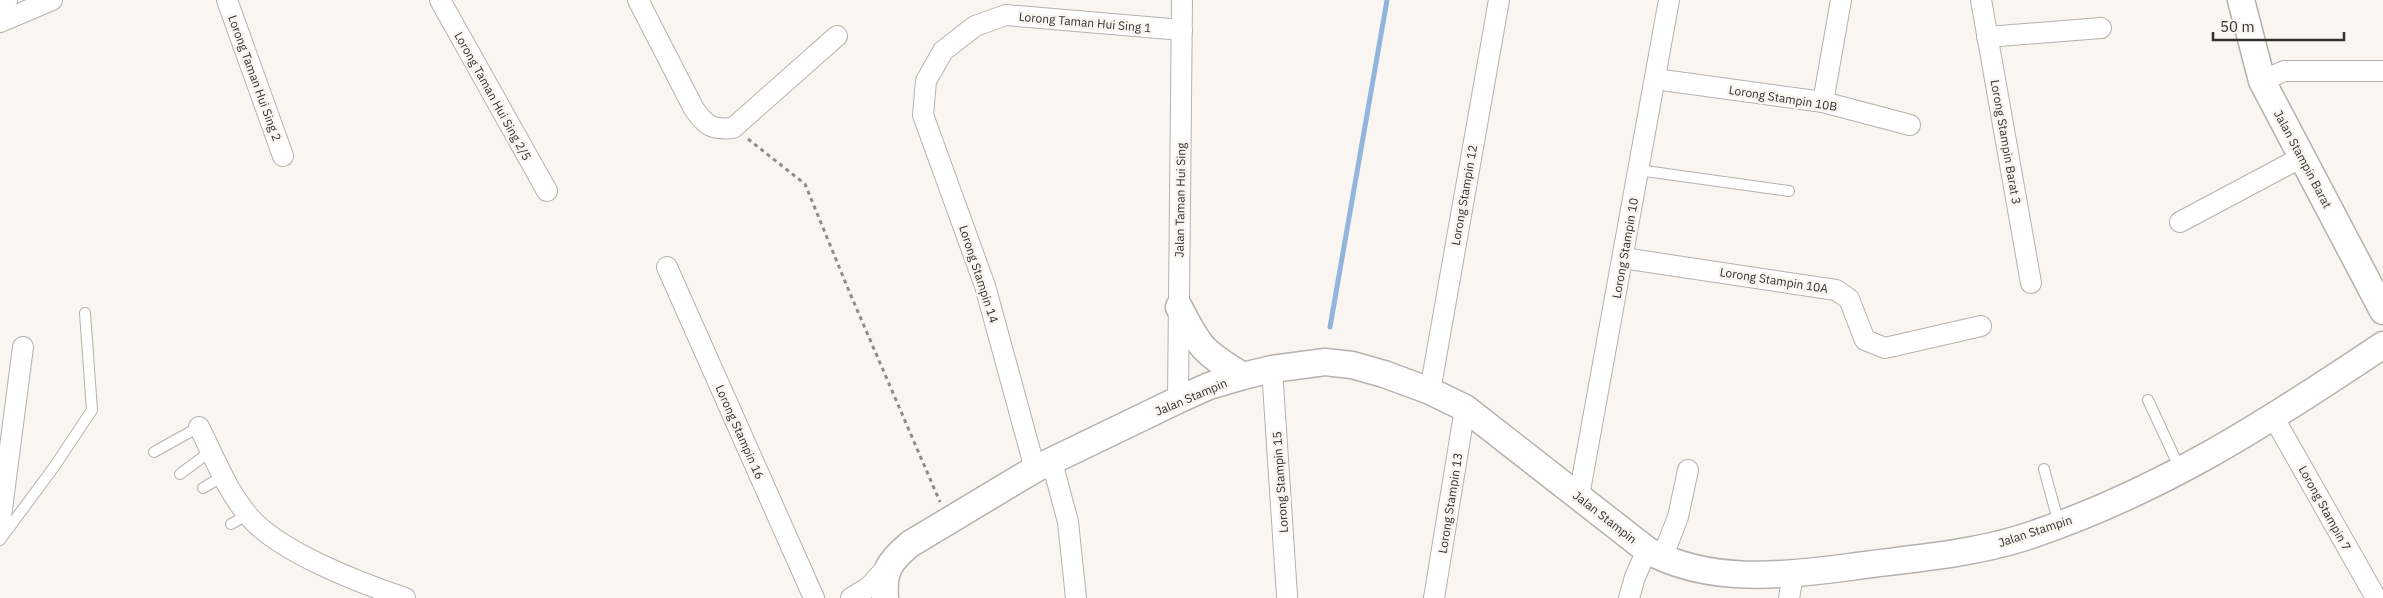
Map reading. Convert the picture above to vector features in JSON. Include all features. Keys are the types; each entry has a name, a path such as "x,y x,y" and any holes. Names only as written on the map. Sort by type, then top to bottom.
{"street":[{"path":"0,3 7,0"},
{"path":"0,22 52,0"},
{"name":"Lorong Taman Hui Sing 2","path":"227,0 283,156"},
{"name":"Lorong Taman Hui Sing 2/5","path":"440,0 547,191"},
{"path":"638,0 694,109 705,124 720,130 734,128 837,36"},
{"name":"Jalan Taman Hui Sing","path":"1178,400 1182,0"},
{"name":"Lorong Stampin 12","path":"1430,391 1499,0"},
{"name":"Lorong Stampin 10","path":"1578,496 1669,0"},
{"path":"1824,102 1840,0"},
{"name":"Lorong Stampin Barat 3","path":"1981,0 2031,283"},
{"name":"Jalan Stampin Barat","path":"2241,0 2262,81 2383,311"},
{"name":"Lorong Taman Hui Sing 1","path":"926,81 943,51 975,26 1006,15 1182,30"},
{"path":"1987,36 2101,28"},
{"path":"2262,81 2284,71 2383,71"},
{"name":"Lorong Stampin 10B","path":"1654,79 1824,102 1910,125"},
{"name":"Lorong Stampin 14","path":"926,81 923,115 985,286 1043,466 1068,522 1076,598"},
{"path":"2180,222 2302,157"},
{"name":"Lorong Stampin 10A","path":"1623,258 1836,290 1849,299 1865,340 1885,348 1981,326"},
{"name":"Lorong Stampin 16","path":"667,267 814,598"},
{"path":"1179,307 1196,340 1211,357 1243,376"},
{"name":"Jalan Stampin","path":"887,567 910,544 1043,466 1103,435 1178,400 1243,376 1272,369 1325,362 1352,365 1430,391 1465,408 1654,554 1701,569 1747,575 1791,586 2021,538 2124,499 2181,471 2274,418 2383,345"},
{"path":"0,524 23,347"},
{"name":"Lorong Stampin 15","path":"1272,369 1287,596"},
{"name":"Lorong Stampin 13","path":"1434,598 1465,408"},
{"name":"Lorong Stampin 7","path":"2274,418 2376,598"},
{"path":"199,427 223,476 239,519 278,542 372,587 405,598"},
{"path":"1629,598 1635,577 1654,554 1678,517 1688,470"},
{"path":"851,598 869,587 887,567"},
{"path":"886,598 887,567"}],"lane":[{"path":"1638,170 1789,191"},
{"path":"0,540 54,467 92,410 85,313"},
{"path":"2148,400 2181,471"},
{"path":"154,452 199,427"},
{"path":"180,474 211,451"},
{"path":"2044,468 2059,524"},
{"path":"203,488 223,476"}],"path":[{"path":"734,128 805,184 948,522"}],"waterway":[{"path":"1330,327 1387,0"}]}
